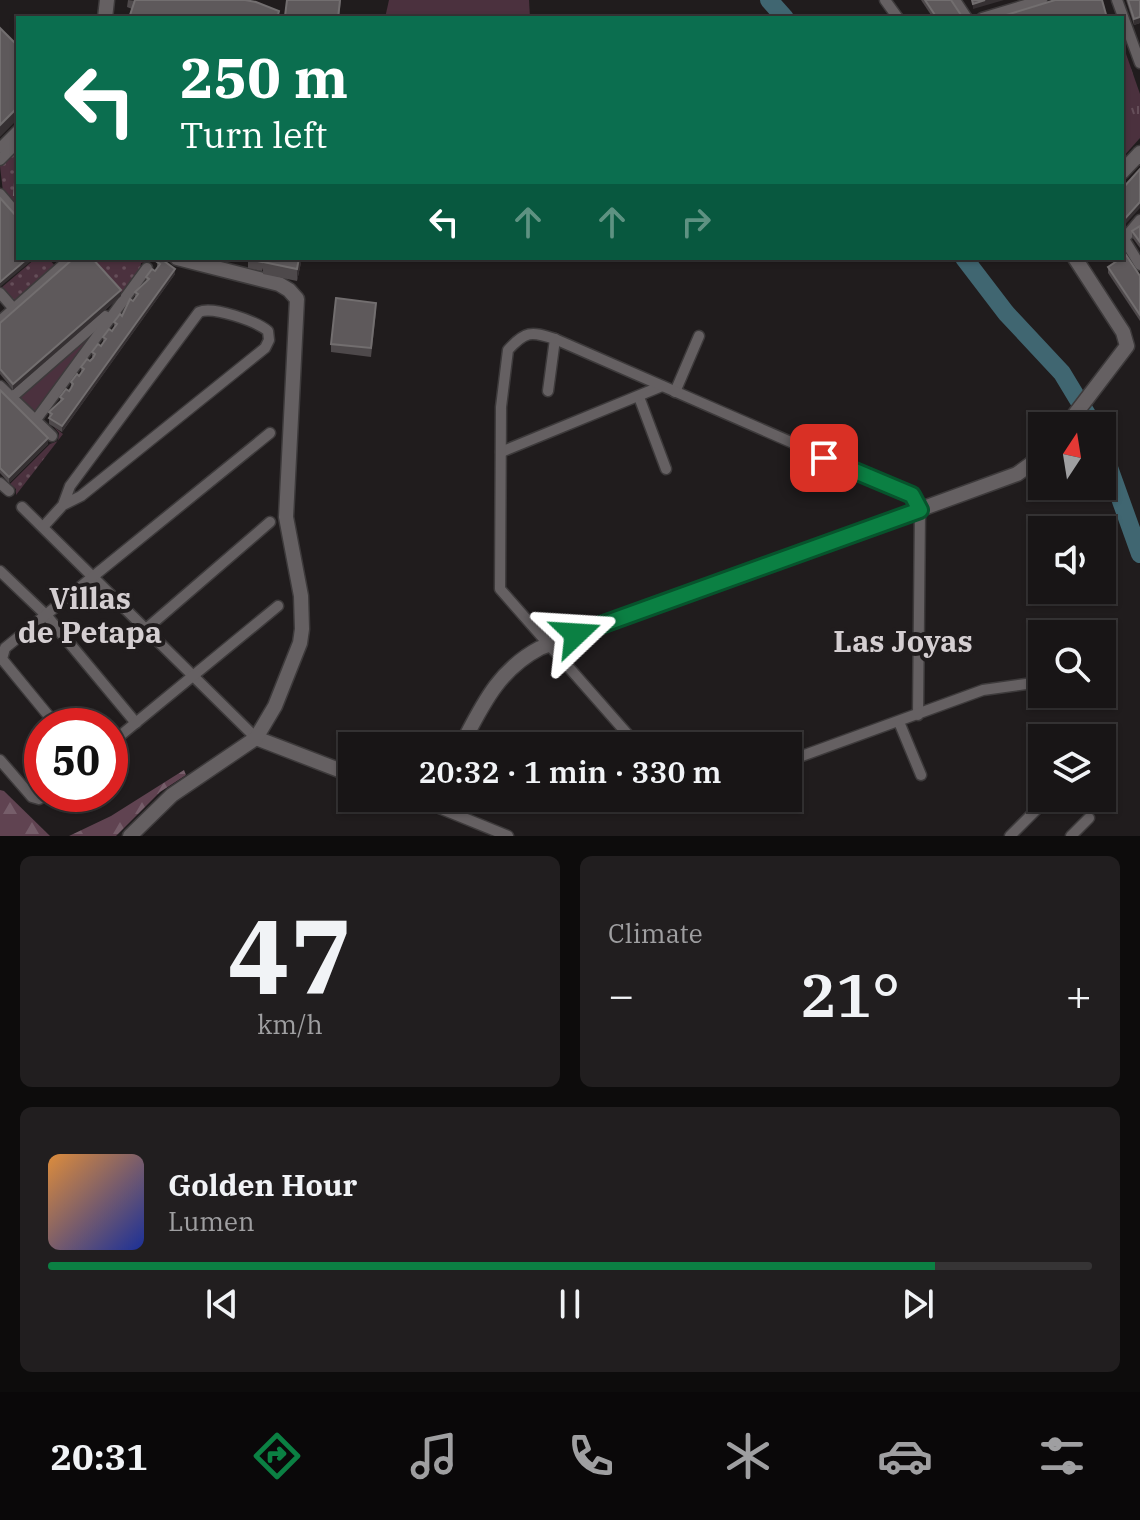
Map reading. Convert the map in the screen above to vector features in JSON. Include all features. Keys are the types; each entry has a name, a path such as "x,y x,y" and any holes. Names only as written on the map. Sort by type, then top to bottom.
{"main road":[{"path":"1124,170 1140,153"},
{"path":"130,836 172,795 256,738 275,706 300,643 302,629 299,586 286,517 298,304 289,290 279,284 185,260"},
{"path":"1076,260 1123,332 1127,344 1125,352 1077,412"},
{"path":"468,732 488,693 528,654 1017,474 1028,466"},
{"path":"256,738 338,770"}],"street":[{"path":"989,16 1042,0"},
{"path":"1124,20 1140,63"},
{"path":"0,148 16,132"},
{"path":"0,160 16,144"},
{"path":"0,194 16,213"},
{"path":"1140,220 1124,239 1140,265"},
{"path":"0,321 58,262"},
{"path":"35,421 147,268"},
{"path":"0,293 14,309"},
{"path":"11,398 118,304"},
{"path":"43,527 63,505 81,496 265,348 269,340 268,331 258,324 211,309 199,312 70,486 63,505"},
{"path":"626,732 500,589 501,407 508,350 525,334 540,333 555,339 912,495 920,510 918,715"},
{"path":"675,392 699,336"},
{"path":"548,391 555,339"},
{"path":"0,386 52,436"},
{"path":"501,452 662,386"},
{"path":"639,397 666,469"},
{"path":"43,708 2,657 5,648 270,433"},
{"path":"0,483 9,491"},
{"path":"22,507 256,738"},
{"path":"146,629 270,522"},
{"path":"0,571 46,615 136,723"},
{"path":"128,729 278,606"},
{"path":"802,756 983,690 1028,684"},
{"path":"899,722 921,775"},
{"path":"0,760 24,788"},
{"path":"456,812 508,836"},
{"path":"1010,836 1034,812"},
{"path":"1071,836 1089,818"}],"green space":[{"path":"389,0 529,0 530,16 385,16"},
{"path":"1124,51 1140,94 1140,138 1124,156"},
{"path":"16,150 16,207 3,192 0,166"},
{"path":"34,260 50,260 56,267 14,303 1,288"},
{"path":"90,260 152,260 141,263 140,272 121,296"},
{"path":"118,304 35,421 11,398"},
{"path":"57,441 16,495 16,489 10,484 50,444"},
{"path":"184,770 186,775 160,792 116,836 69,836 117,812 128,812 128,805"},
{"path":"0,790 50,836 0,836"}],"building":[{"path":"135,0 245,0 279,11 278,15 285,16 130,16"},
{"path":"287,0 340,0 338,16 285,16"},
{"path":"925,0 951,0 962,16 936,16"},
{"path":"1055,0 1102,0 1106,16 1003,16"},
{"path":"1128,0 1140,0 1140,17 1134,19"},
{"path":"0,28 16,44 16,109 0,125"},
{"path":"1140,169 1140,202 1124,220 1124,187"},
{"path":"0,198 16,216 16,260 26,260 0,282"},
{"path":"1140,226 1140,242 1132,231"},
{"path":"1124,256 1140,276 1140,315 1108,267 1124,260"},
{"path":"72,260 94,260 121,290 13,384 0,369 0,323"},
{"path":"163,260 175,269 62,426 49,418 52,414 49,412 63,399 60,397 66,389 69,391 71,382 84,369 81,367 87,359 90,361 93,358 95,354 92,352 98,344 101,346 106,339 103,337 117,324 114,322 120,314 122,316 130,299 133,301 138,294 135,292 149,279 146,277 152,269 155,271 160,264 157,262"},
{"path":"263,260 299,260 297,269"},
{"path":"336,298 376,303 371,348 331,344"},
{"path":"0,390 48,438 9,477 0,468"}],"waterway":[{"path":"769,0 783,16"},
{"path":"966,260 1006,313 1062,373 1086,412"},
{"path":"1116,487 1140,554"}],"district":[{"name":"Villas de Petapa","path":"90,614"},
{"name":"Las Joyas","path":"903,640"}],"route":[{"path":"576,634 920,510 912,495 824,458"}]}
